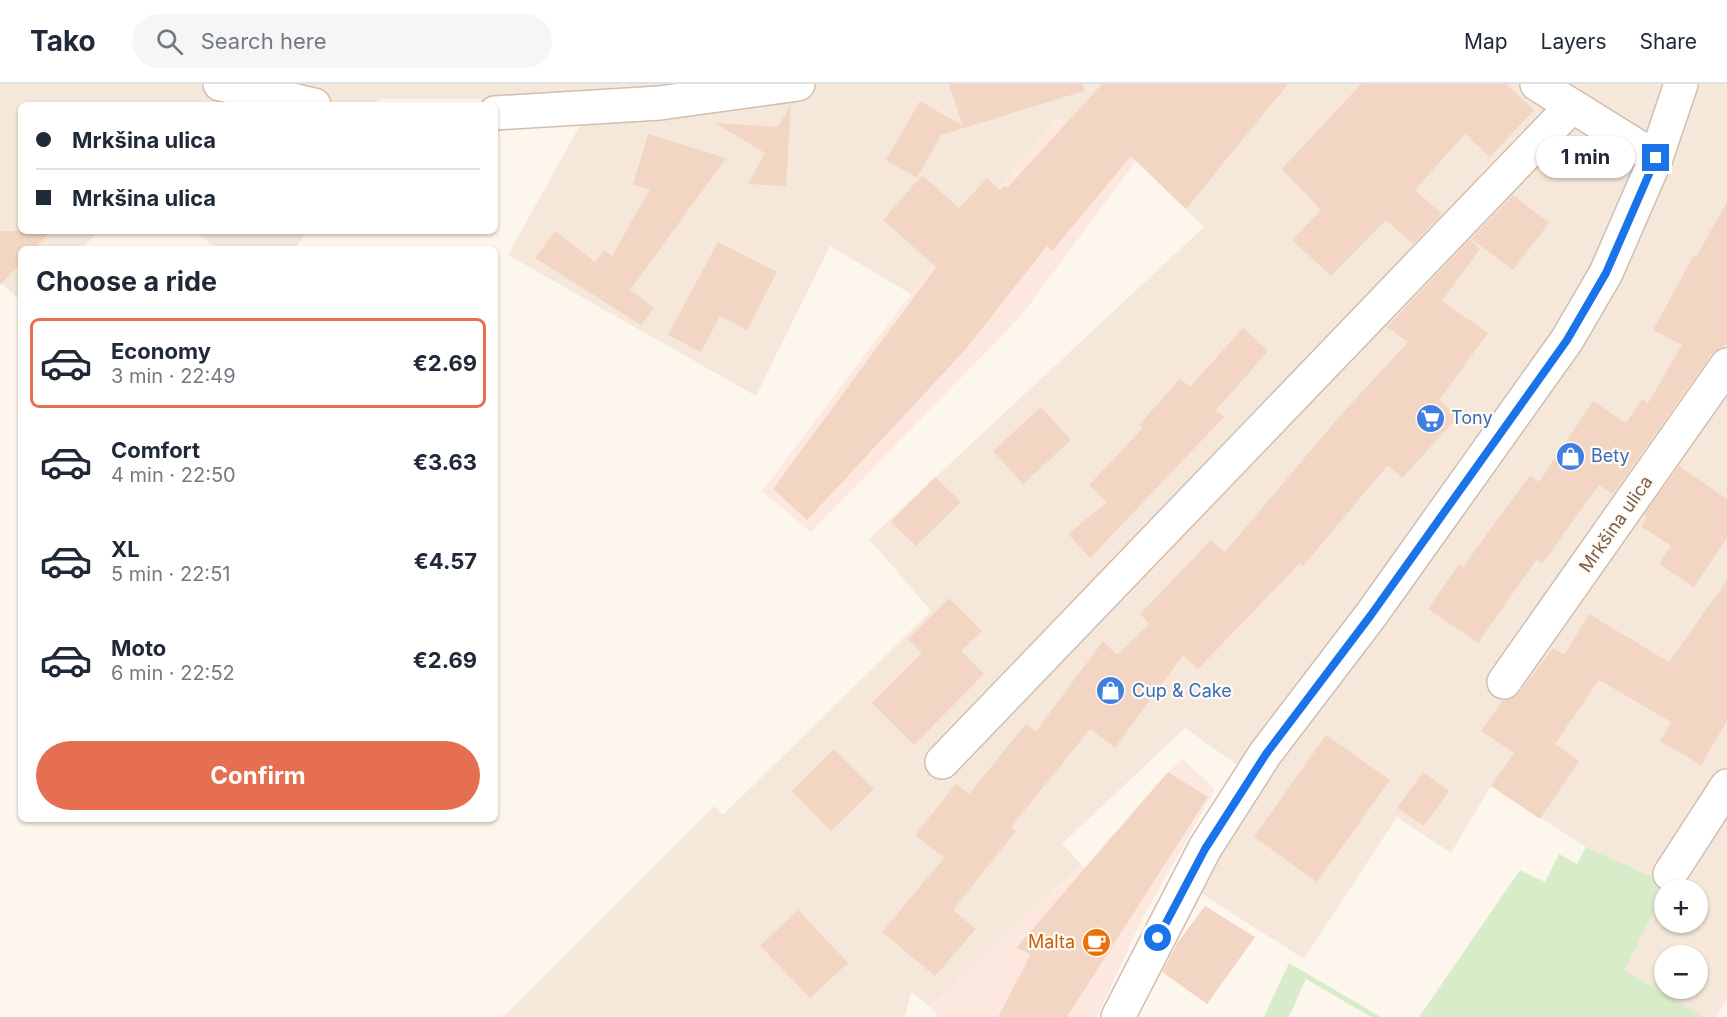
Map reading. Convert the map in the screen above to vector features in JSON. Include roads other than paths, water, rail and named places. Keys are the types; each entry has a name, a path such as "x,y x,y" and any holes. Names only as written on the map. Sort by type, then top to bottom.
{"street":[{"path":"220,84 301,102"},
{"path":"1537,84 1656,158"},
{"path":"1118,1017 1205,849 1266,754 1371,615 1567,340 1606,273 1656,158 1681,84"},
{"path":"498,112 660,103 783,85"},
{"path":"942,762 1572,106"},
{"name":"Mrkšina ulica","path":"1504,682 1727,365"},
{"path":"1670,874 1727,786"}],"place":[{"name":"Tony","path":"1430,418"},
{"name":"Bety","path":"1570,456"},
{"name":"Cup & Cake","path":"1111,691"},
{"name":"Malta","path":"1096,942"}]}
